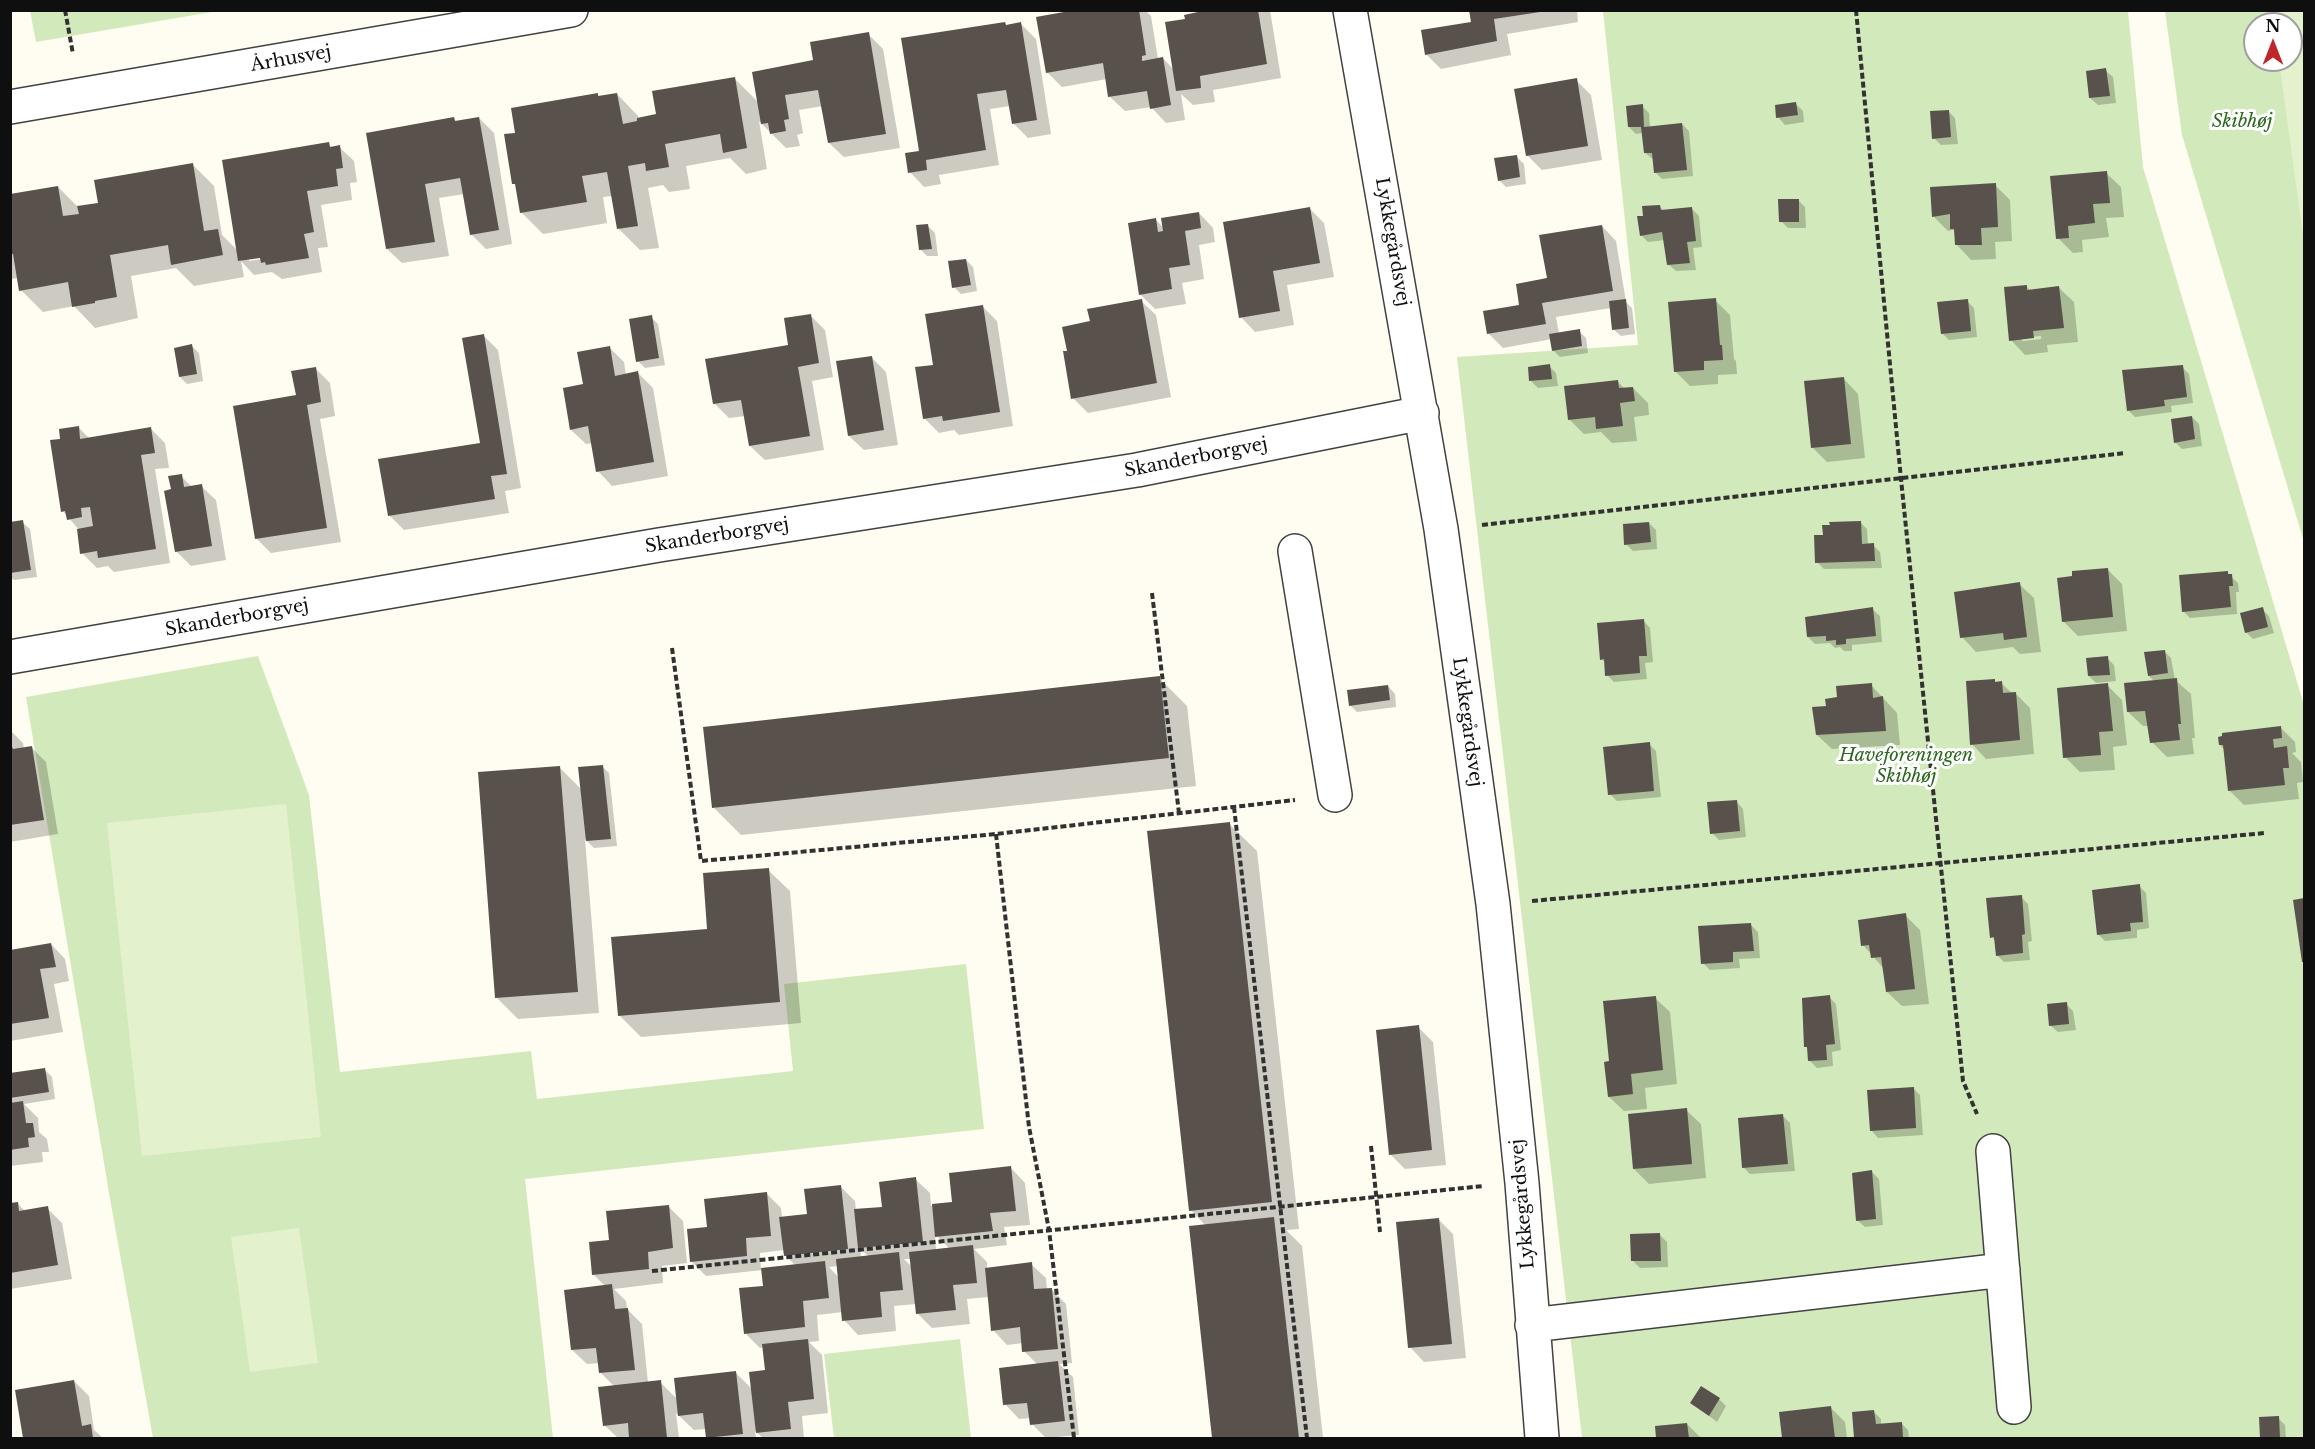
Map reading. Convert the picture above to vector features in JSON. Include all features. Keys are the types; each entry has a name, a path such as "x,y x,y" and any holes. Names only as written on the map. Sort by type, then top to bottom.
{"street":[{"name":"Århusvej","path":"10,107 571,10"},
{"name":"Lykkegårdsvej","path":"1350,10 1441,529 1493,904 1522,1182 1542,1438"},
{"name":"Skanderborgvej","path":"10,657 659,545 1137,470 1422,413"},
{"path":"1295,551 1335,795"},
{"path":"1993,1151 2014,1407"},
{"path":"1532,1325 2003,1270"}],"path":[{"path":"1857,10 1901,479 1963,1081 1993,1151"},
{"path":"1441,529 2126,453"},
{"path":"1152,593 1179,813"},
{"path":"672,648 701,861 996,834 1335,795"},
{"path":"1233,807 1281,1206 1306,1438"},
{"path":"1493,904 2265,833"},
{"path":"996,834 1029,1127 1049,1230 1074,1438"},
{"path":"1371,1146 1380,1232"},
{"path":"652,1271 1522,1182"}],"green space":[{"path":"30,10 218,11 36,42"},
{"name":"Haveforeningen Skibhøj","path":"1603,11 2128,11 2143,167 2304,705 2304,1438 1582,1438 1457,357 1638,345"},
{"name":"Skibhøj","path":"2165,11 2304,11 2304,542 2182,135"},
{"path":"2304,11 2304,243 2281,72 2303,72 2303,12 2272,12"},
{"path":"258,656 309,795 340,1072 531,1051 537,1099 793,1071 784,984 966,964 984,1129 525,1179 553,1438 153,1438 110,1199 26,697"},
{"path":"286,804 321,1137 142,1156 107,823"},
{"path":"299,1228 318,1363 250,1372 231,1237"},
{"path":"960,1339 971,1438 834,1438 824,1354"}],"building":[{"path":"1075,10 1139,10 1146,55 1142,56 1142,61 1163,57 1171,105 1150,109 1147,91 1108,97 1103,63 1046,73 1036,17"},
{"path":"1207,10 1258,10 1267,64 1200,76 1201,88 1176,91 1165,22 1185,19 1184,15"},
{"path":"1469,10 1540,10 1540,12 1494,19 1497,41 1425,55 1421,30 1471,22"},
{"path":"1005,22 1006,25 1021,22 1037,120 1012,124 1006,90 977,94 986,150 926,160 927,170 908,173 905,153 919,151 901,38"},
{"path":"869,32 886,134 828,143 818,90 785,95 789,119 784,120 786,131 770,134 768,123 761,124 752,72 813,60 810,42"},
{"path":"2106,68 2110,96 2089,98 2086,71"},
{"path":"735,77 747,148 723,153 720,134 665,144 669,167 646,171 645,163 628,166 638,226 617,229 607,172 582,176 587,202 520,213 515,184 512,184 504,134 515,133 511,108 598,93 598,96 617,93 623,124 656,114 652,91"},
{"path":"1577,78 1588,146 1526,156 1514,89"},
{"path":"1796,102 1798,115 1776,118 1775,105"},
{"path":"1643,104 1644,127 1682,123 1687,170 1654,173 1652,153 1644,153 1641,127 1628,127 1626,106"},
{"path":"1949,110 1951,137 1932,139 1930,111"},
{"path":"454,117 455,121 479,117 499,230 470,235 460,178 425,184 435,242 386,249 366,133"},
{"path":"329,142 330,147 340,145 343,168 336,169 338,186 307,191 314,232 304,234 309,258 266,265 265,262 261,263 260,258 238,261 222,160"},
{"path":"1517,155 1520,177 1498,181 1494,158"},
{"path":"193,163 204,231 218,229 223,255 171,265 168,245 110,255 117,297 95,301 95,303 72,307 68,282 19,291 13,254 10,254 10,194 58,186 63,216 79,214 77,206 98,203 94,180"},
{"path":"2107,171 2110,203 2093,204 2095,223 2068,226 2069,238 2056,239 2050,176"},
{"path":"1996,183 1998,227 1981,228 1982,245 1955,245 1954,229 1950,229 1950,214 1932,217 1930,187"},
{"path":"1778,199 1799,199 1799,222 1779,222"},
{"path":"1660,205 1661,210 1692,207 1696,241 1687,242 1690,263 1667,265 1662,232 1640,236 1637,216 1643,216 1642,206"},
{"path":"1310,207 1320,263 1273,271 1280,311 1239,318 1223,222"},
{"path":"1199,212 1201,228 1185,231 1190,265 1169,268 1172,289 1139,295 1128,223 1156,218 1158,232 1163,231 1161,218"},
{"path":"928,224 932,249 919,250 916,225"},
{"path":"1602,225 1613,291 1542,303 1546,324 1487,334 1483,311 1519,305 1516,284 1547,278 1539,235"},
{"path":"966,259 971,285 952,288 948,261"},
{"path":"2027,285 2027,290 2059,286 2064,328 2033,331 2034,338 2009,341 2004,287"},
{"path":"1716,298 1723,360 1704,361 1704,370 1674,372 1668,302"},
{"path":"1142,299 1157,383 1071,399 1063,351 1067,351 1062,327 1090,321 1087,309"},
{"path":"1626,299 1629,328 1612,330 1609,301"},
{"path":"1968,299 1971,331 1941,334 1937,302"},
{"path":"983,305 1000,412 943,421 942,416 923,419 915,367 933,365 925,314"},
{"path":"811,314 819,363 798,367 810,436 749,446 741,400 713,404 705,359 788,345 784,318"},
{"path":"652,315 659,358 636,362 629,319"},
{"path":"1580,329 1582,346 1552,351 1549,334"},
{"path":"484,334 507,474 491,476 495,499 388,516 378,459 480,443 462,338"},
{"path":"192,344 197,374 179,377 174,348"},
{"path":"610,346 615,376 638,371 654,462 596,472 588,426 570,430 563,388 583,384 577,352"},
{"path":"872,356 884,430 848,436 836,361"},
{"path":"1550,364 1552,379 1529,381 1528,367"},
{"path":"2183,365 2187,397 2164,400 2165,406 2127,411 2122,370"},
{"path":"316,367 321,402 307,405 327,528 255,539 233,406 296,395 291,371"},
{"path":"1844,377 1851,444 1811,448 1804,381"},
{"path":"1618,380 1619,388 1633,387 1635,401 1620,403 1623,426 1596,429 1595,417 1568,420 1564,386"},
{"path":"2192,416 2195,439 2174,443 2171,419"},
{"path":"79,426 80,439 151,427 155,453 141,455 156,549 98,558 97,551 80,554 77,529 93,526 90,507 81,508 82,517 67,520 65,511 61,512 50,440 60,439 59,429"},
{"path":"182,474 184,487 202,484 212,546 175,552 164,491 171,489 168,476"},
{"path":"23,520 31,570 10,573 10,522"},
{"path":"1861,521 1862,544 1874,543 1875,561 1815,563 1814,535 1823,535 1822,525 1830,525 1829,522"},
{"path":"1649,522 1651,542 1624,545 1623,524"},
{"path":"2108,568 2113,617 2062,622 2057,578 2072,576 2072,571"},
{"path":"2228,571 2228,574 2232,574 2233,586 2229,586 2231,607 2182,612 2179,575"},
{"path":"2020,582 2027,637 2004,640 2003,633 1960,638 1954,592"},
{"path":"1873,607 1876,636 1846,639 1846,644 1836,645 1836,640 1826,641 1826,636 1807,637 1805,617"},
{"path":"2263,607 2268,627 2245,633 2240,613"},
{"path":"1644,619 1647,656 1639,656 1640,673 1605,676 1604,659 1600,660 1597,623"},
{"path":"2165,650 2168,673 2148,676 2144,652"},
{"path":"2108,656 2110,675 2088,676 2086,658"},
{"path":"1160,676 1169,758 712,808 703,727"},
{"path":"2177,678 2180,740 2150,743 2145,711 2127,712 2124,683"},
{"path":"1995,679 1995,682 2002,681 2003,693 2016,692 2020,740 1970,745 1966,681"},
{"path":"1872,683 1873,698 1883,696 1886,731 1816,735 1812,707 1826,706 1825,699 1837,697 1836,686"},
{"path":"2108,683 2113,731 2099,732 2101,755 2063,758 2057,688"},
{"path":"1388,685 1390,700 1349,706 1347,690"},
{"path":"2281,726 2282,738 2273,739 2274,748 2287,746 2289,768 2283,768 2285,785 2228,791 2223,745 2219,745 2218,737 2222,736 2222,733"},
{"path":"10,742 13,749 32,746 44,820 10,825"},
{"path":"1650,742 1654,791 1608,795 1603,747"},
{"path":"603,765 611,839 586,841 578,767"},
{"path":"560,766 578,992 495,998 478,772"},
{"path":"1737,800 1740,831 1710,834 1707,802"},
{"path":"1230,822 1272,1202 1189,1211 1147,831"},
{"path":"769,868 780,1002 618,1016 611,937 707,929 703,873"},
{"path":"2140,884 2143,922 2130,923 2131,931 2097,935 2092,890"},
{"path":"2022,895 2025,934 2022,935 2023,953 1996,956 1994,937 1990,938 1986,898"},
{"path":"2304,898 2304,962 2302,962 2293,900"},
{"path":"1906,913 1915,989 1886,992 1881,957 1871,958 1869,945 1861,946 1858,920"},
{"path":"1751,923 1754,951 1733,952 1733,962 1701,964 1698,926"},
{"path":"51,943 56,967 40,969 49,1018 10,1024 10,950"},
{"path":"1830,995 1835,1044 1826,1045 1827,1060 1808,1061 1807,1047 1804,1047 1802,998"},
{"path":"1656,996 1663,1070 1631,1074 1633,1094 1608,1097 1604,1062 1609,1061 1603,1001"},
{"path":"2067,1002 2069,1024 2049,1026 2047,1004"},
{"path":"1419,1025 1432,1150 1389,1155 1376,1030"},
{"path":"45,1068 49,1092 10,1098 10,1073"},
{"path":"1914,1087 1916,1128 1870,1131 1867,1090"},
{"path":"23,1101 26,1123 33,1123 35,1137 28,1138 29,1147 10,1150 10,1103"},
{"path":"1687,1108 1692,1164 1633,1169 1628,1114"},
{"path":"1783,1114 1788,1164 1742,1168 1738,1118"},
{"path":"1011,1166 1016,1211 990,1213 993,1231 935,1237 932,1204 952,1202 949,1173"},
{"path":"1872,1170 1876,1219 1856,1221 1852,1173"},
{"path":"916,1177 923,1242 858,1248 854,1209 882,1207 879,1182"},
{"path":"841,1185 848,1249 784,1256 779,1217 807,1214 804,1189"},
{"path":"767,1192 771,1236 746,1238 747,1256 690,1262 687,1229 707,1227 704,1199"},
{"path":"18,1202 19,1211 48,1206 58,1265 10,1273 10,1203"},
{"path":"669,1205 673,1248 648,1252 649,1269 592,1275 589,1242 609,1240 606,1211"},
{"path":"1274,1217 1299,1438 1212,1438 1189,1226"},
{"path":"1439,1218 1452,1344 1408,1348 1396,1222"},
{"path":"1660,1233 1661,1261 1631,1261 1630,1234"},
{"path":"973,1245 977,1283 953,1285 956,1310 916,1314 909,1252"},
{"path":"899,1252 903,1290 880,1292 882,1317 842,1321 836,1259"},
{"path":"825,1261 829,1298 803,1301 805,1327 744,1334 739,1288 763,1286 761,1268"},
{"path":"1032,1262 1034,1289 1052,1288 1058,1349 1022,1352 1020,1327 991,1331 985,1268"},
{"path":"612,1284 615,1309 628,1308 635,1370 599,1373 596,1348 571,1350 564,1290"},
{"path":"808,1339 814,1399 788,1402 791,1429 756,1433 749,1372 765,1370 762,1344"},
{"path":"1058,1361 1065,1421 1030,1425 1027,1403 1003,1405 999,1368"},
{"path":"736,1371 743,1434 706,1438 703,1413 678,1416 674,1378"},
{"path":"74,1380 82,1426 91,1424 93,1438 23,1438 15,1390"},
{"path":"661,1380 667,1438 629,1438 628,1423 603,1426 598,1387"},
{"path":"1701,1386 1720,1398 1709,1416 1690,1403"},
{"path":"1831,1406 1835,1438 1782,1438 1779,1412"},
{"path":"1874,1410 1876,1424 1902,1422 1903,1438 1854,1438 1852,1412"},
{"path":"2279,1416 2280,1438 2260,1438 2259,1417"},
{"path":"1687,1423 1689,1438 1656,1438 1655,1426"}]}
